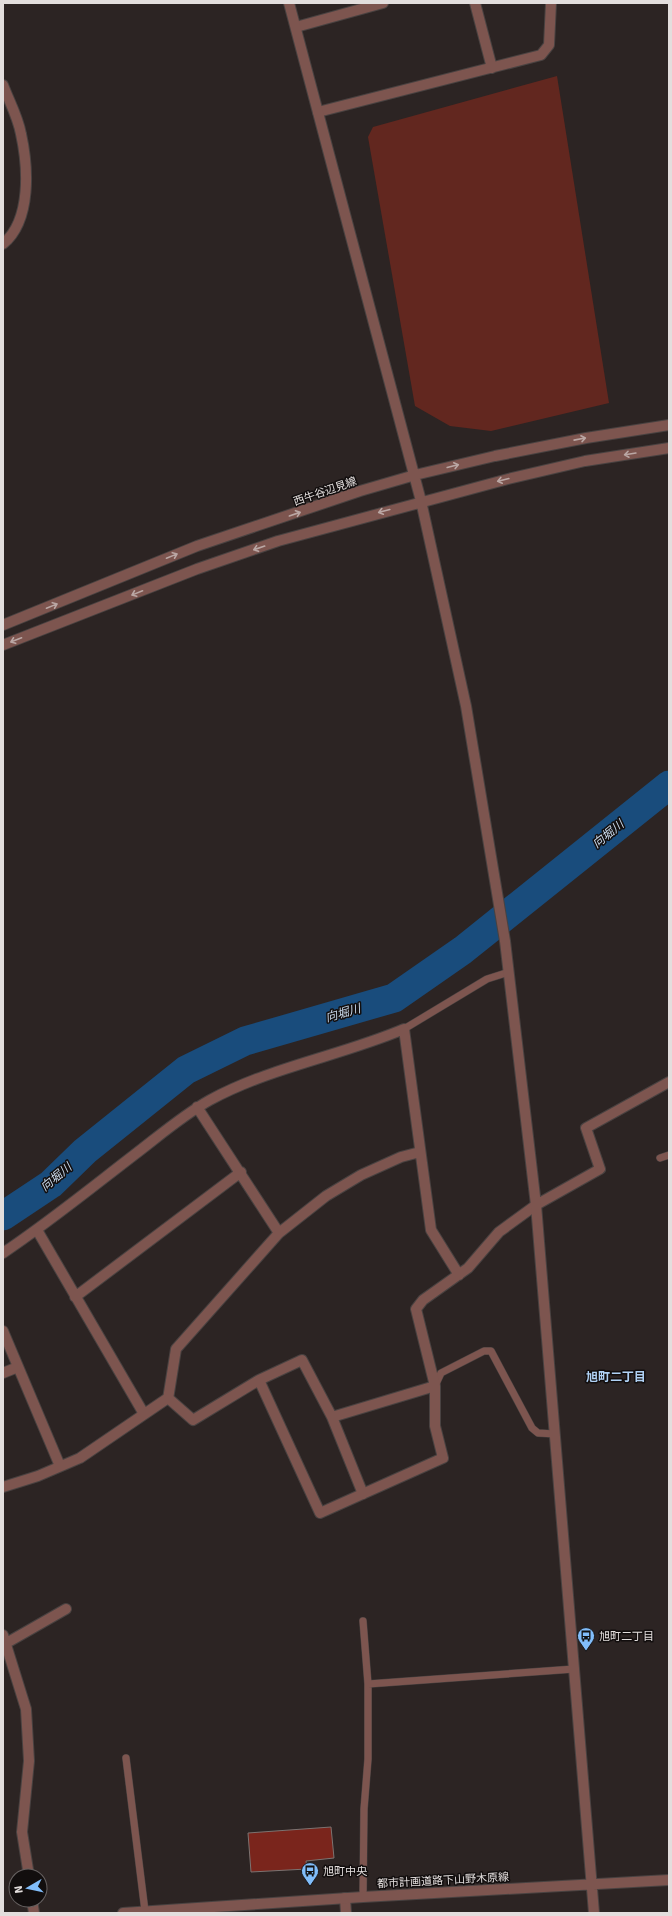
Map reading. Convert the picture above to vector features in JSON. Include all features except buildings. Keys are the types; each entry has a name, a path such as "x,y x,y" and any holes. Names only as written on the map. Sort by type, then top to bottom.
{"street":[{"path":"289,3 422,501 466,706 505,940 536,1205 594,1913"},
{"path":"296,27 383,3"},
{"path":"475,3 492,68"},
{"path":"318,112 541,55 549,45 551,3"},
{"path":"3,85 21,133 27,190 27,196 19,220 7,241 3,244"},
{"name":"西牛谷辺見線","path":"3,625 197,546 360,491 415,475 495,456 586,438 669,425"},
{"path":"3,646 197,569 278,541 422,501 585,461 669,448"},
{"path":"3,1254 37,1230 197,1107 233,1088 272,1073 376,1040 404,1029 431,1230 459,1275"},
{"path":"259,1380 320,1513 443,1458 435,1426 435,1386 416,1309 422,1300 468,1268 499,1232 536,1205 600,1169 586,1128 669,1082"},
{"path":"197,1107 279,1233"},
{"path":"3,1487 38,1476 80,1458 168,1399 176,1349 279,1233 326,1196 361,1175 401,1157 420,1152"},
{"path":"75,1297 240,1172"},
{"path":"37,1230 144,1414"},
{"path":"3,1331 60,1466"},
{"path":"168,1399 193,1420 259,1380 302,1360 332,1417 363,1494"},
{"path":"3,1373 18,1367"},
{"path":"332,1417 435,1386"},
{"path":"27,1868 22,1832 29,1761 26,1709 4,1641 66,1609"},
{"name":"都市計画道路下山野木原線","path":"123,1913 592,1883 669,1880"},
{"path":"345,1898 346,1913"}],"lane":[{"path":"404,1029 487,979 509,972"},
{"path":"660,1158 669,1155"},
{"path":"435,1386 441,1373 484,1352 492,1351 532,1428 538,1433 555,1434"},
{"path":"363,1621 368,1684 368,1759 364,1809 363,1897"},
{"path":"368,1684 574,1669"},
{"path":"126,1758 145,1911"}],"shaded area":[{"path":"557,76 609,403 491,431 450,426 415,406 368,137 373,127"}],"waterway":[{"name":"向堀川","path":"3,1216 51,1184 85,1151 186,1070 245,1041 394,998 463,950 669,785"}],"place":[{"name":"旭町二丁目","path":"586,1651"},
{"name":"旭町中央","path":"310,1886"}],"district":[{"name":"旭町二丁目","path":"616,1377"}]}
